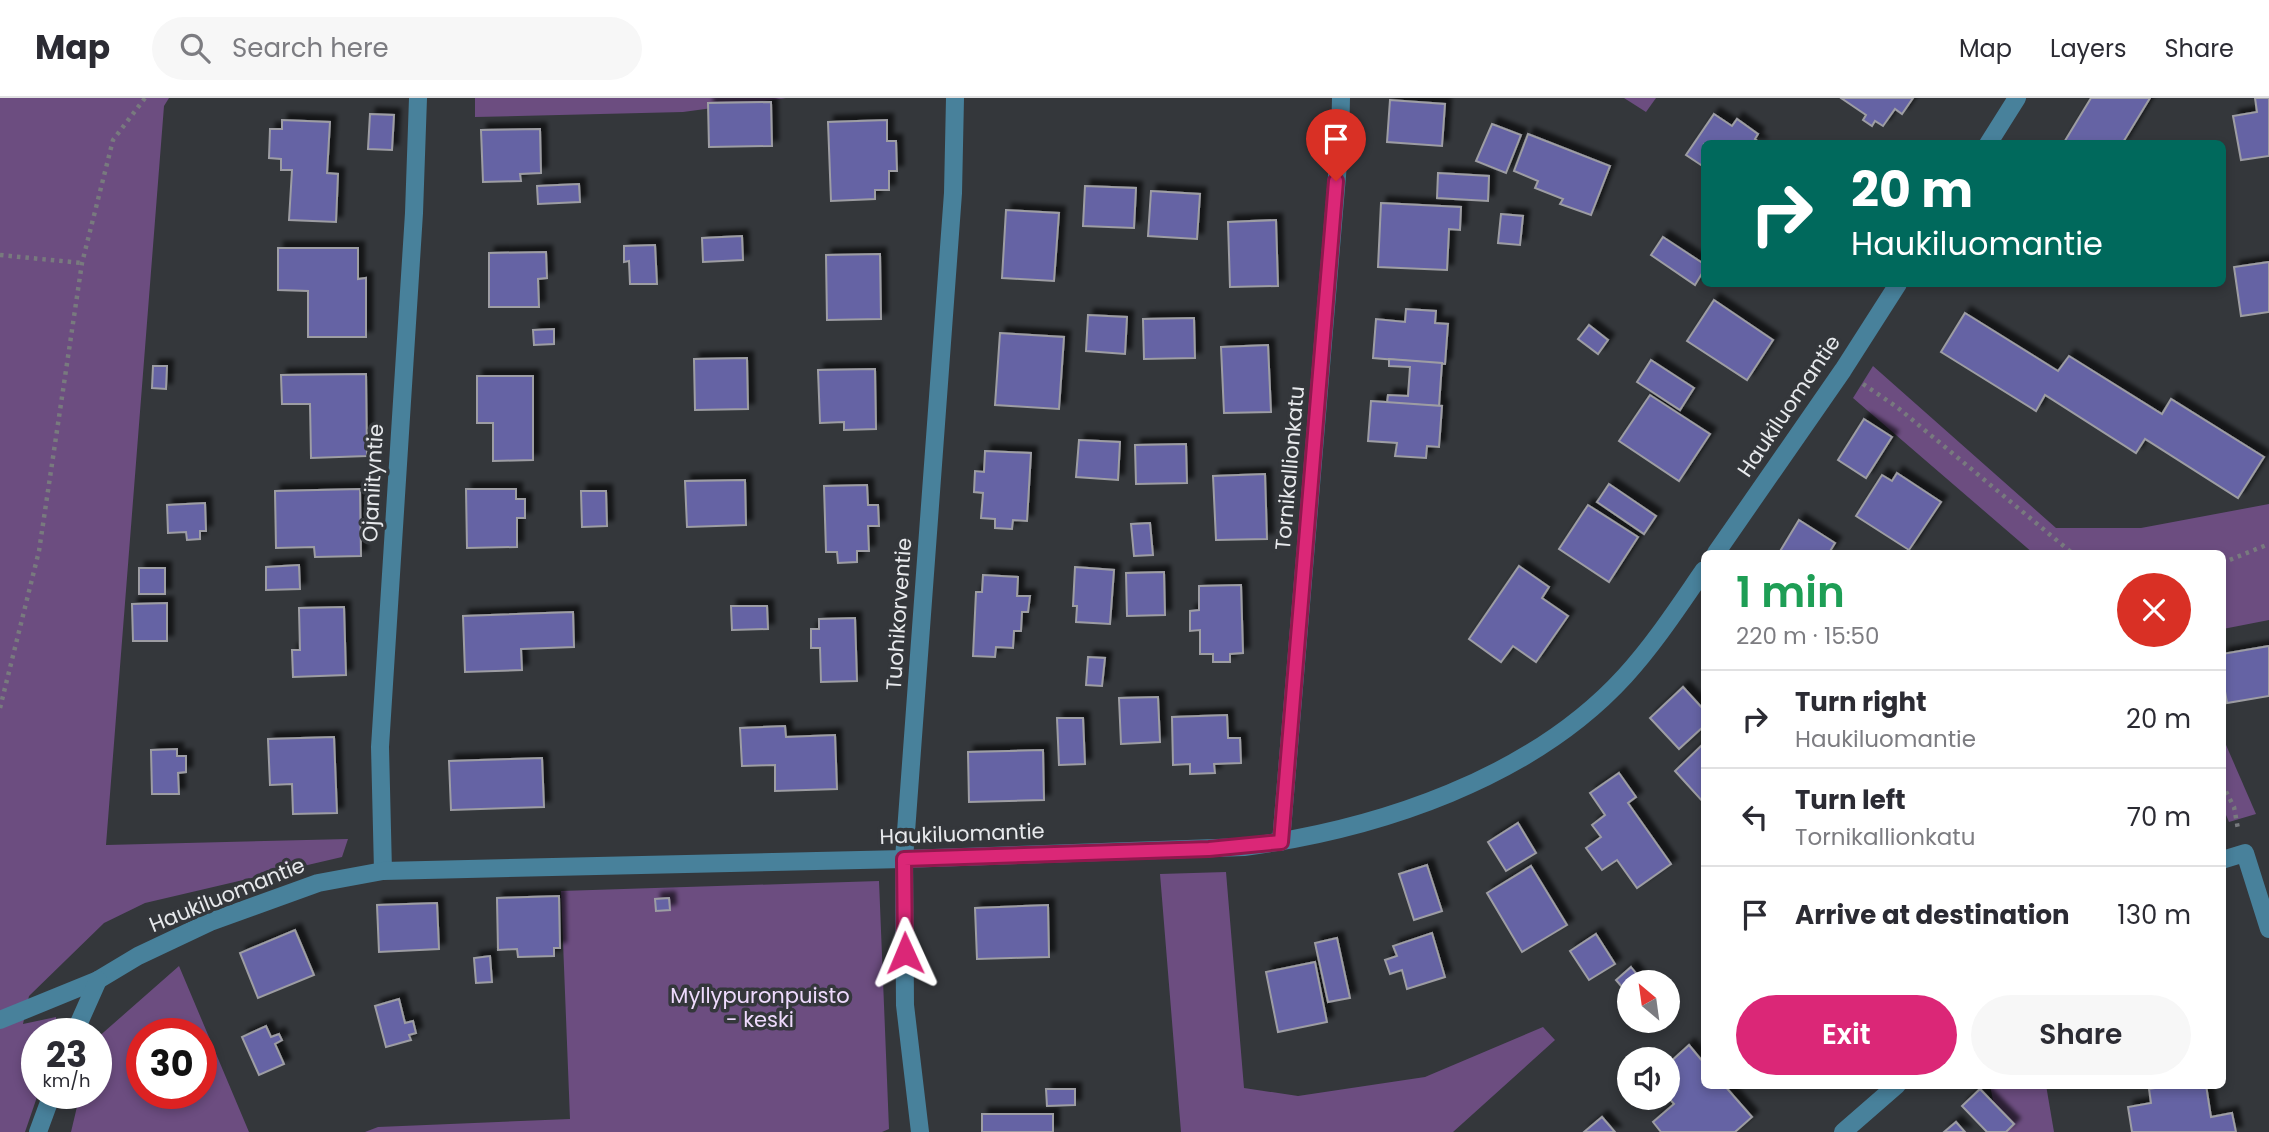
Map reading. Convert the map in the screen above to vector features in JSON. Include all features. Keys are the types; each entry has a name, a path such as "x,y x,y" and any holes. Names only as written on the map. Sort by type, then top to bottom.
{"street":[{"name":"Ojaniityntie","path":"383,871 380,747 414,214 418,98"},
{"name":"Tuohikorventie","path":"920,1132 905,1004 904,859 953,193 955,98"},
{"name":"Tornikallionkatu","path":"1281,842 1340,140 1341,98"},
{"path":"1991,140 2017,98"},
{"name":"Haukiluomantie","path":"1718,550 1843,370 1896,287"},
{"name":"Haukiluomantie","path":"0,1020 98,980 194,928 318,883 383,871 1209,849 1281,842 1404,812 1498,769 1564,730 1624,677 1665,627 1701,574"},
{"path":"2226,859 2245,853 2268,923"},
{"path":"81,1018 98,980"},
{"path":"1843,1132 1892,1089"},
{"path":"38,1132 46,1109"}],"path":[{"path":"0,708 39,551 82,263 113,140 145,98"},
{"path":"0,255 82,263"},
{"path":"1843,370 1897,407 2068,550"},
{"path":"2226,561 2269,544"},
{"path":"2226,792 2234,807 2239,837 2245,853"}],"green space":[{"path":"0,98 169,98 164,106 106,845 348,839 342,857 145,903 104,923 29,996 24,1018 21,1018 21,1109 33,1109 25,1132 0,1132"},
{"path":"475,98 786,98 683,112 475,117"},
{"path":"1624,98 1656,98 1646,112"},
{"path":"1873,366 2056,528 2141,528 2269,504 2269,620 2226,628 2226,550 2030,550 1853,398"},
{"path":"2226,745 2256,814 2229,822 2226,815"},
{"path":"1226,872 1244,1088 1298,1096 1425,1077 1543,1027 1555,1040 1453,1132 1181,1132 1160,874"},
{"name":"Myllypuronpuisto - keski","path":"879,881 889,1129 882,1132 365,1132 378,1127 570,1119 561,891"},
{"path":"179,966 201,1018 126,1018 126,1109 217,1109 217,1056 249,1132 71,1132 76,1109 112,1109 112,1025"},
{"path":"1991,1089 2047,1089 2054,1132 1999,1132"}],"building":[{"path":"1841,98 1913,98 1902,114 1895,109 1883,126 1875,121 1872,126 1863,120 1866,115"},
{"path":"2091,98 2150,98 2124,140 2065,140"},
{"path":"2255,98 2269,98 2269,156 2241,160 2233,116 2257,112"},
{"path":"1390,100 1445,104 1442,146 1387,142"},
{"path":"771,102 772,146 709,147 708,103"},
{"path":"370,114 394,115 392,150 368,149"},
{"path":"1714,114 1732,126 1737,119 1758,134 1756,140 1701,140 1701,165 1686,155"},
{"path":"282,120 330,122 327,173 338,174 336,222 289,220 292,170 281,170 281,159 269,158 270,129 282,129"},
{"path":"887,120 887,141 896,141 897,171 889,171 889,190 875,190 875,199 831,201 828,122"},
{"path":"1492,124 1521,135 1506,173 1476,161"},
{"path":"540,129 541,173 520,174 521,181 483,182 481,130"},
{"path":"1528,134 1610,166 1591,215 1560,204 1563,199 1535,188 1538,181 1514,171"},
{"path":"1438,173 1489,176 1488,201 1437,198"},
{"path":"579,184 580,202 538,204 537,186"},
{"path":"1085,186 1136,188 1134,228 1083,226"},
{"path":"1151,191 1200,194 1197,239 1148,236"},
{"path":"1381,203 1461,207 1460,230 1449,229 1447,270 1378,267"},
{"path":"1006,210 1059,213 1054,281 1002,278"},
{"path":"1501,214 1523,216 1520,245 1498,243"},
{"path":"1276,220 1278,286 1230,287 1228,222"},
{"path":"742,236 743,260 703,262 702,238"},
{"path":"1663,237 1701,262 1701,275 1695,285 1651,255"},
{"path":"655,245 657,284 630,284 629,261 624,262 624,246"},
{"path":"278,248 358,248 358,279 366,278 366,337 308,337 308,291 278,290"},
{"path":"546,252 547,278 538,279 539,307 489,307 489,253"},
{"path":"880,254 881,319 827,320 826,255"},
{"path":"2269,262 2269,312 2241,316 2234,267"},
{"path":"1714,300 1773,340 1747,380 1687,341"},
{"path":"1406,309 1436,311 1435,323 1448,324 1445,364 1373,358 1376,319 1405,322"},
{"path":"1965,313 2058,371 2069,356 2162,414 2171,399 2264,457 2238,498 2145,439 2136,453 2045,395 2036,411 1941,352"},
{"path":"1088,315 1127,317 1125,354 1086,351"},
{"path":"1194,318 1195,358 1144,359 1143,319"},
{"path":"1589,325 1608,340 1598,354 1578,339"},
{"path":"554,329 554,344 534,345 533,330"},
{"path":"1000,333 1064,337 1059,409 995,405"},
{"path":"1268,345 1271,412 1224,413 1221,347"},
{"path":"747,358 748,409 695,410 694,359"},
{"path":"1389,359 1442,363 1439,406 1387,403 1388,395 1408,396 1410,367 1389,366"},
{"path":"1651,360 1694,388 1680,410 1637,382"},
{"path":"153,366 167,366 166,389 152,388"},
{"path":"875,369 876,429 844,430 844,422 820,423 818,370"},
{"path":"366,374 367,456 311,458 310,404 282,404 281,375"},
{"path":"477,376 533,376 533,460 493,461 493,423 477,423"},
{"path":"1650,395 1710,434 1679,481 1619,441"},
{"path":"1371,401 1442,406 1439,447 1427,446 1426,458 1395,456 1397,443 1368,441"},
{"path":"1864,419 1892,437 1866,478 1838,460"},
{"path":"1079,440 1120,442 1118,480 1076,477"},
{"path":"1186,444 1187,483 1136,484 1135,445"},
{"path":"985,451 1031,453 1027,521 1013,520 1012,529 995,528 995,519 981,518 983,493 974,492 975,471 984,472"},
{"path":"1897,473 1941,502 1909,550 1856,516 1882,475 1892,481"},
{"path":"1265,474 1267,539 1216,540 1213,476"},
{"path":"745,480 746,525 687,527 685,481"},
{"path":"1609,484 1656,516 1644,534 1597,502"},
{"path":"867,485 868,505 878,505 879,526 868,526 869,551 857,551 857,562 838,563 837,552 826,552 824,486"},
{"path":"360,489 361,556 315,557 314,547 276,548 275,491"},
{"path":"466,489 516,489 516,499 525,499 525,518 517,518 517,547 467,548"},
{"path":"581,491 606,491 607,526 582,527"},
{"path":"205,503 206,531 200,531 200,539 187,540 186,532 168,533 167,505"},
{"path":"1588,505 1638,537 1609,582 1559,549"},
{"path":"1799,520 1835,543 1831,550 1781,550"},
{"path":"1150,523 1153,555 1134,556 1131,524"},
{"path":"299,565 300,589 266,590 266,567"},
{"path":"1519,566 1549,587 1542,598 1568,616 1536,662 1513,646 1501,662 1469,639"},
{"path":"1075,567 1114,570 1110,624 1076,622 1077,606 1073,606"},
{"path":"139,568 165,568 165,594 139,594"},
{"path":"1164,572 1165,615 1127,616 1126,573"},
{"path":"983,575 1018,577 1017,596 1030,596 1028,612 1022,612 1021,631 1014,631 1013,648 996,647 995,657 973,656 976,592 982,592"},
{"path":"1241,585 1243,653 1230,654 1230,662 1213,662 1213,654 1200,654 1200,630 1190,631 1190,611 1199,610 1199,586"},
{"path":"167,603 167,641 133,641 132,604"},
{"path":"731,606 767,606 768,629 732,630"},
{"path":"344,607 346,675 293,677 292,650 300,650 299,608"},
{"path":"573,612 574,647 521,649 522,670 465,672 463,616"},
{"path":"855,618 857,681 821,682 820,648 811,648 811,629 819,629 819,619"},
{"path":"2269,646 2269,696 2227,703 2226,653"},
{"path":"1088,657 1105,658 1102,686 1086,685"},
{"path":"1683,687 1701,707 1701,729 1679,749 1650,718"},
{"path":"1158,697 1160,742 1121,744 1119,698"},
{"path":"1227,715 1228,738 1240,738 1241,763 1214,764 1215,773 1190,774 1190,764 1173,765 1172,717"},
{"path":"1057,718 1083,718 1085,764 1059,765"},
{"path":"785,726 786,737 835,735 837,789 775,791 775,765 742,766 740,728"},
{"path":"334,737 337,813 293,814 292,784 270,785 268,739"},
{"path":"1701,746 1701,800 1675,771"},
{"path":"177,749 177,756 186,756 186,772 178,773 179,794 152,794 151,750"},
{"path":"1043,750 1044,800 969,802 968,752"},
{"path":"542,758 544,807 451,810 449,761"},
{"path":"1619,773 1636,797 1628,803 1671,864 1637,888 1617,860 1602,870 1586,848 1601,837 1592,825 1605,815 1590,793"},
{"path":"1518,823 1536,853 1506,871 1488,842"},
{"path":"1427,865 1442,911 1414,920 1399,874"},
{"path":"1531,866 1567,925 1522,952 1487,893"},
{"path":"559,896 560,948 554,948 554,956 518,957 517,949 498,950 497,898"},
{"path":"669,898 670,910 656,911 655,899"},
{"path":"437,903 439,949 379,952 377,905"},
{"path":"1048,905 1049,957 977,959 975,908"},
{"path":"295,930 314,975 258,998 240,953"},
{"path":"1432,933 1445,977 1407,989 1402,970 1390,974 1385,960 1397,956 1393,946"},
{"path":"1596,934 1615,964 1589,980 1570,951"},
{"path":"1337,938 1350,998 1328,1002 1315,943"},
{"path":"490,956 492,982 476,983 474,958"},
{"path":"1315,962 1327,1022 1278,1032 1266,972"},
{"path":"399,999 405,1023 413,1021 416,1033 409,1035 411,1040 386,1047 375,1006"},
{"path":"266,1026 271,1037 279,1034 282,1040 275,1044 284,1064 259,1075 242,1037"},
{"path":"1689,1045 1701,1059 1701,1089 1728,1089 1752,1117 1735,1132 1661,1132 1653,1122 1667,1110 1680,1110 1680,1053"},
{"path":"1046,1089 1075,1089 1075,1105 1047,1106"},
{"path":"1980,1089 2014,1124 2006,1132 1987,1132 1962,1106"},
{"path":"2149,1089 2207,1089 2211,1117 2232,1113 2236,1132 2132,1132 2128,1107 2151,1103"},
{"path":"982,1114 1053,1114 1053,1132 982,1132"},
{"path":"1602,1117 1615,1132 1584,1132"},
{"path":"1956,1122 1965,1132 1944,1132"}],"route":[{"path":"905,953 904,859 1209,849 1281,842 1336,181"}]}
